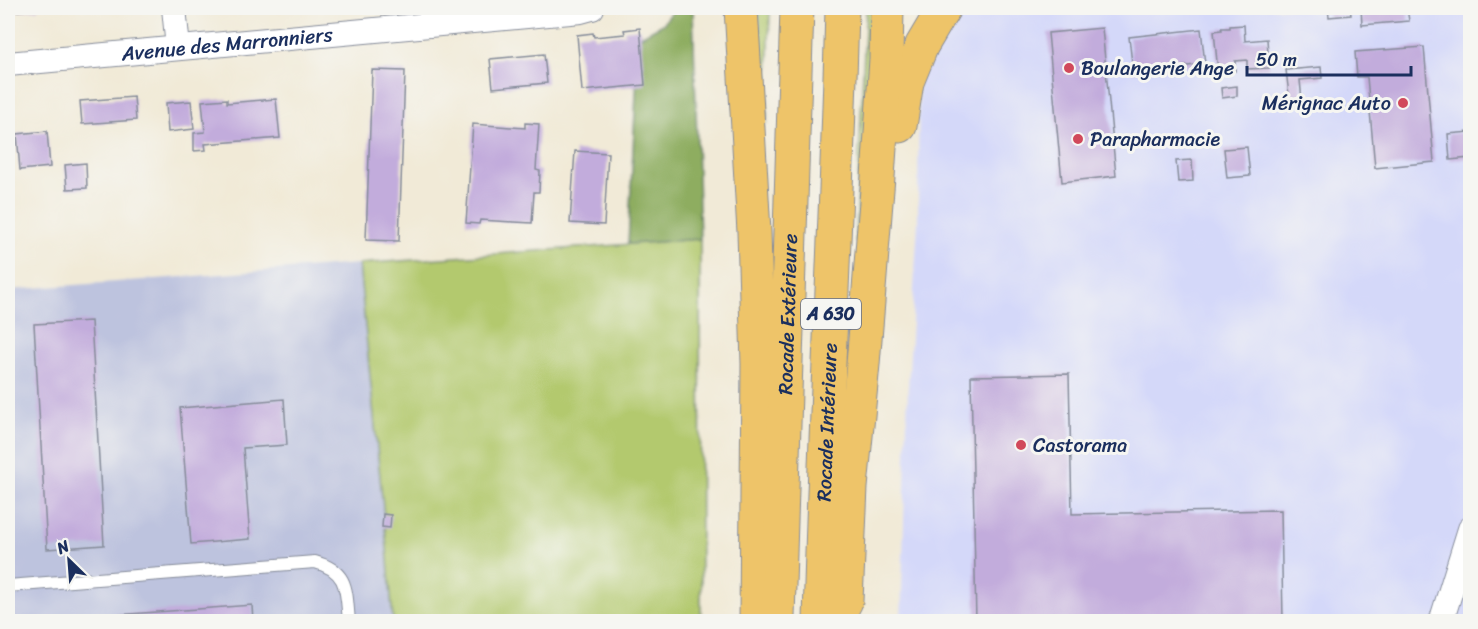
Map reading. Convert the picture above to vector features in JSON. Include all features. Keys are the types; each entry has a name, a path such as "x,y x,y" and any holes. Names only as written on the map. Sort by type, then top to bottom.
{"highway":[{"path":"741,8 754,232 758,364 756,621"},
{"name":"Rocade Extérieure","path":"778,621 797,8"},
{"name":"Rocade Intérieure","path":"820,621 842,8"},
{"path":"835,621 846,601 851,487 878,177 887,8"},
{"path":"863,364 907,82 922,45 944,8"}],"street":[{"path":"174,8 178,48"},
{"name":"Avenue des Marronniers","path":"8,64 581,11 592,8"},
{"path":"1441,621 1470,529"}],"lane":[{"path":"8,585 315,562 335,570 342,580 346,591 349,621"}],"shaded area":[{"path":"919,8 1470,8 1470,621 901,622 908,387 918,222"},
{"path":"359,264 393,621 8,622 8,290"}],"green space":[{"path":"675,8 693,8 700,239 628,244 639,37 663,24"},
{"path":"758,8 770,8 767,124"},
{"path":"866,8 874,8 863,241 855,242"},
{"path":"700,239 701,621 393,621 359,264"}],"building":[{"path":"8,8 38,8 38,9 8,12"},
{"path":"1328,8 1350,8 1351,15 1329,17"},
{"path":"1361,8 1407,8 1409,21 1362,25"},
{"path":"1244,25 1245,41 1267,39 1269,68 1247,69 1247,60 1235,61 1235,71 1218,72 1214,31"},
{"path":"640,28 645,85 582,91 577,35 593,33 594,37 625,34 624,30"},
{"path":"1102,28 1116,176 1062,182 1048,33"},
{"path":"1201,29 1205,64 1133,72 1129,37"},
{"path":"1424,47 1434,162 1375,168 1367,77 1357,77 1355,52"},
{"path":"544,54 547,83 493,88 490,59"},
{"path":"1321,67 1322,78 1300,80 1302,101 1290,103 1286,70"},
{"path":"372,70 405,71 399,241 366,240"},
{"path":"1237,86 1237,96 1222,98 1221,88"},
{"path":"134,97 136,120 82,124 80,101"},
{"path":"227,99 227,103 276,99 280,138 205,144 206,150 194,151 194,133 205,132 202,101"},
{"path":"191,101 194,129 168,132 166,103"},
{"path":"525,123 539,124 536,170 540,171 539,192 534,192 532,223 480,220 479,224 466,223 473,124 525,128"},
{"path":"47,131 50,167 20,170 17,134"},
{"path":"1470,132 1470,158 1450,160 1448,134"},
{"path":"1247,147 1250,176 1227,178 1224,149"},
{"path":"575,151 608,153 604,225 570,223"},
{"path":"1192,160 1193,181 1178,182 1176,161"},
{"path":"86,163 87,188 67,189 65,165"},
{"path":"91,321 104,545 47,549 34,324"},
{"name":"Castorama","path":"1069,374 1072,514 1281,510 1283,622 976,622 971,376"},
{"path":"284,399 287,445 243,448 250,539 191,544 180,408"},
{"path":"383,514 391,515 390,528 382,527"},
{"path":"252,605 253,622 47,622 47,620"}],"place":[{"name":"Boulangerie Ange","path":"1069,68"},
{"name":"Mérignac Auto","path":"1403,103"},
{"name":"Parapharmacie","path":"1078,139"},
{"name":"Castorama","path":"1021,445"}]}
